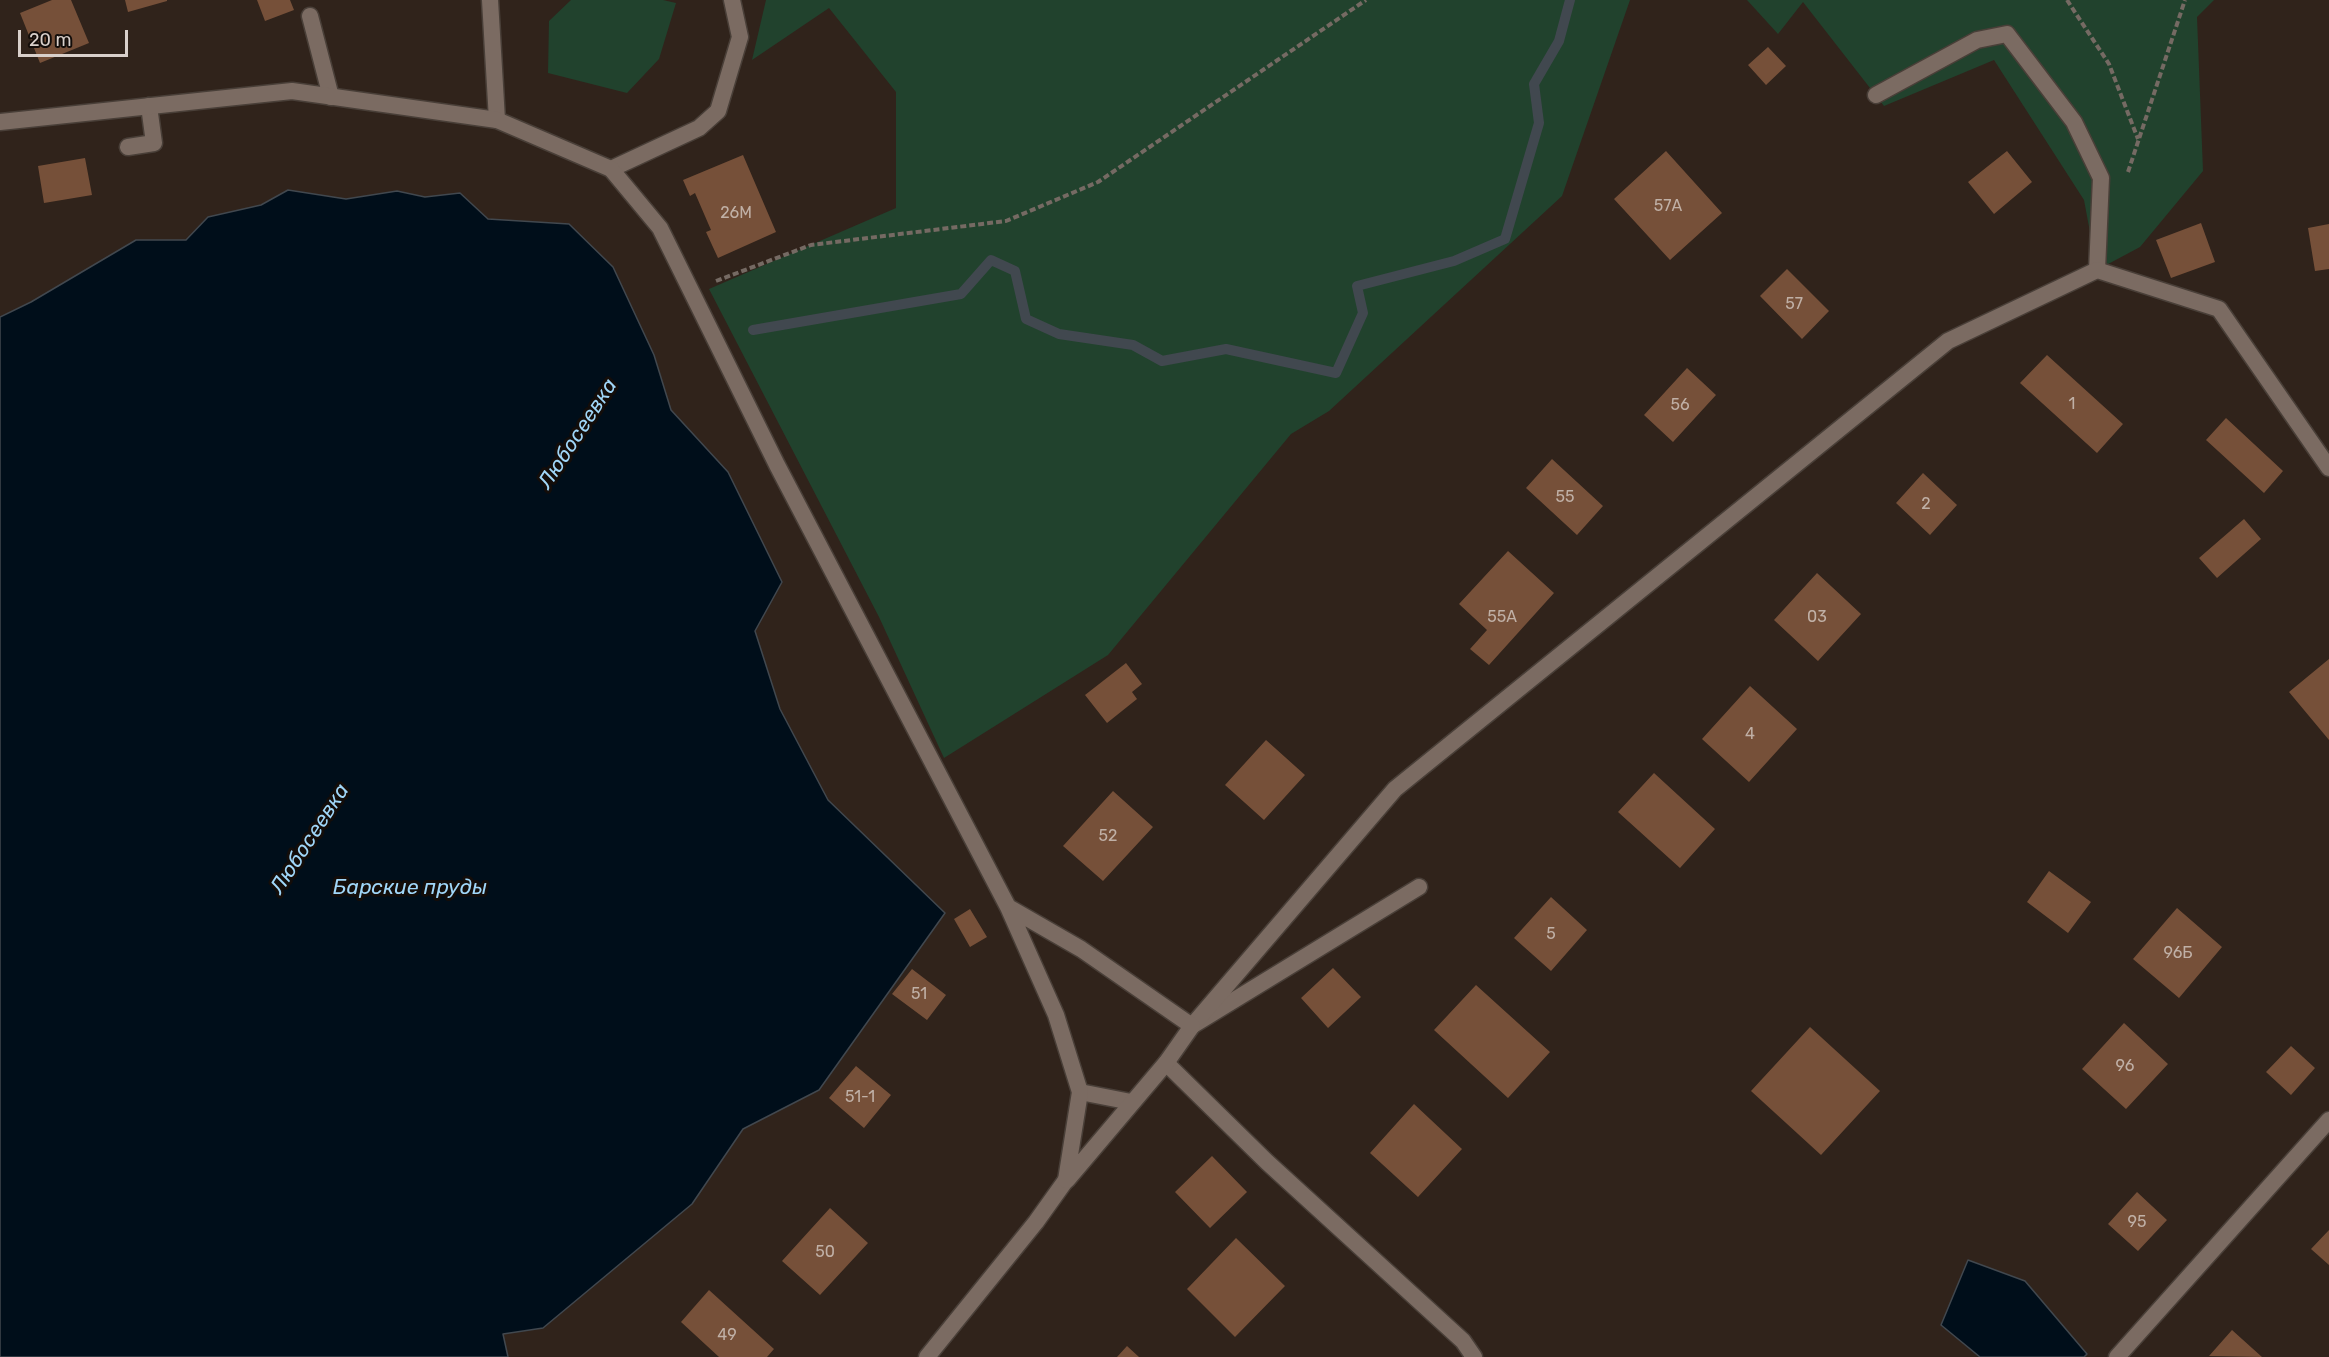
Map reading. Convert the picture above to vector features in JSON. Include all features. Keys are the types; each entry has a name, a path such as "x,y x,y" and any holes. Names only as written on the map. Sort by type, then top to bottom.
{"street":[{"path":"490,0 496,120"},
{"path":"611,169 699,128 718,111 740,37 732,0"},
{"path":"310,16 331,97"},
{"path":"1876,95 1977,40 2007,34 2074,122 2101,178 2097,270"},
{"path":"0,122 292,91 496,120 611,169 660,228 777,465 1008,907 1056,1015 1080,1092 1066,1180"},
{"path":"128,147 154,142 149,106"},
{"path":"927,1357 1036,1222 1066,1180 1166,1063 1192,1026 1395,789 1948,341 2097,270 2219,309 2329,468"},
{"path":"1192,1026 1419,887"},
{"path":"1008,907 1081,950 1192,1026"},
{"path":"1166,1063 1267,1162 1463,1341 1474,1357"},
{"path":"1080,1092 1131,1102"},
{"path":"2117,1357 2329,1120"}],"path":[{"path":"690,290 811,245 1006,221 1098,182 1366,0"},
{"path":"2067,0 2109,64 2139,140 2185,0"}],"green space":[{"path":"571,0 663,0 676,3 659,59 627,93 548,73 549,21"},
{"path":"766,0 1630,0 1562,196 1329,411 1291,434 1108,655 944,758 879,617 709,289 896,208 896,92 829,8 752,60"},
{"path":"1747,0 2214,0 2197,17 2203,171 2140,247 2097,270 2084,200 1994,60 1884,106 1803,2 1778,34"}],"water":[{"name":"Барские пруды","path":"288,190 346,199 397,191 425,197 460,193 488,219 569,224 613,267 654,355 671,410 728,472 782,582 755,631 780,709 828,800 945,913 819,1090 743,1129 692,1204 543,1328 503,1334 508,1357 0,1357 0,317 31,302 136,240 186,240 208,217 261,205"},
{"path":"1968,1260 2025,1281 2087,1354 2084,1357 1980,1357 1941,1325"}],"building":[{"path":"52,0 71,0 89,43 40,63 20,13"},
{"path":"125,0 167,0 167,1 128,12"},
{"path":"257,0 290,0 294,10 265,21"},
{"path":"1768,47 1786,66 1766,85 1748,65"},
{"path":"1666,151 1722,213 1670,260 1614,199"},
{"path":"2007,151 2032,182 1994,214 1968,182"},
{"path":"743,155 776,232 718,258 706,232 711,230 695,193 690,196 683,180"},
{"path":"85,158 92,195 44,203 38,166"},
{"path":"2201,223 2215,262 2171,278 2156,240"},
{"path":"2329,224 2329,269 2315,271 2308,228"},
{"path":"1787,269 1829,311 1802,339 1760,296"},
{"path":"2047,355 2123,424 2097,453 2020,383"},
{"path":"1687,368 1716,395 1673,442 1644,415"},
{"path":"2226,418 2283,471 2264,493 2206,440"},
{"path":"1552,459 1603,506 1577,535 1526,488"},
{"path":"1923,473 1957,505 1930,535 1896,503"},
{"path":"2244,519 2261,539 2217,578 2199,558"},
{"path":"1508,551 1554,593 1489,665 1470,649 1487,630 1459,604"},
{"path":"1817,573 1861,614 1818,661 1774,620"},
{"path":"2329,659 2329,740 2289,692"},
{"path":"1126,663 1142,684 1132,692 1137,699 1107,723 1085,695"},
{"path":"1750,686 1797,729 1749,782 1702,739"},
{"path":"1266,740 1305,775 1264,820 1225,785"},
{"path":"1654,773 1715,829 1680,868 1618,812"},
{"path":"1113,791 1153,827 1103,881 1063,846"},
{"path":"2049,871 2091,902 2068,933 2027,902"},
{"path":"1551,897 1587,930 1551,971 1514,938"},
{"path":"2177,908 2222,947 2179,998 2133,959"},
{"path":"970,909 987,937 970,947 954,919"},
{"path":"1333,968 1361,997 1328,1028 1301,998"},
{"path":"912,969 946,995 927,1020 892,994"},
{"path":"1476,985 1550,1052 1508,1098 1434,1030"},
{"path":"2124,1023 2168,1064 2126,1109 2082,1069"},
{"path":"1810,1027 1880,1091 1821,1155 1751,1091"},
{"path":"2291,1046 2315,1068 2291,1095 2266,1072"},
{"path":"856,1066 891,1095 864,1128 829,1098"},
{"path":"1414,1104 1462,1149 1418,1197 1370,1153"},
{"path":"1212,1156 1247,1192 1210,1228 1175,1192"},
{"path":"2137,1192 2167,1220 2138,1251 2108,1224"},
{"path":"830,1208 868,1243 820,1295 782,1261"},
{"path":"2329,1230 2329,1265 2311,1249"},
{"path":"1236,1238 1285,1286 1235,1337 1187,1289"},
{"path":"709,1290 774,1349 767,1357 719,1357 681,1322"},
{"path":"2232,1330 2262,1357 2209,1356"},
{"path":"1127,1346 1139,1357 1117,1357"}],"waterway":[{"name":"Любосеевка","path":"753,330 961,294 991,260 1015,271 1026,319 1059,334 1133,345 1162,361 1226,349 1336,373 1363,313 1357,286 1454,261 1505,239 1539,123 1534,84 1559,41 1570,0"}]}
